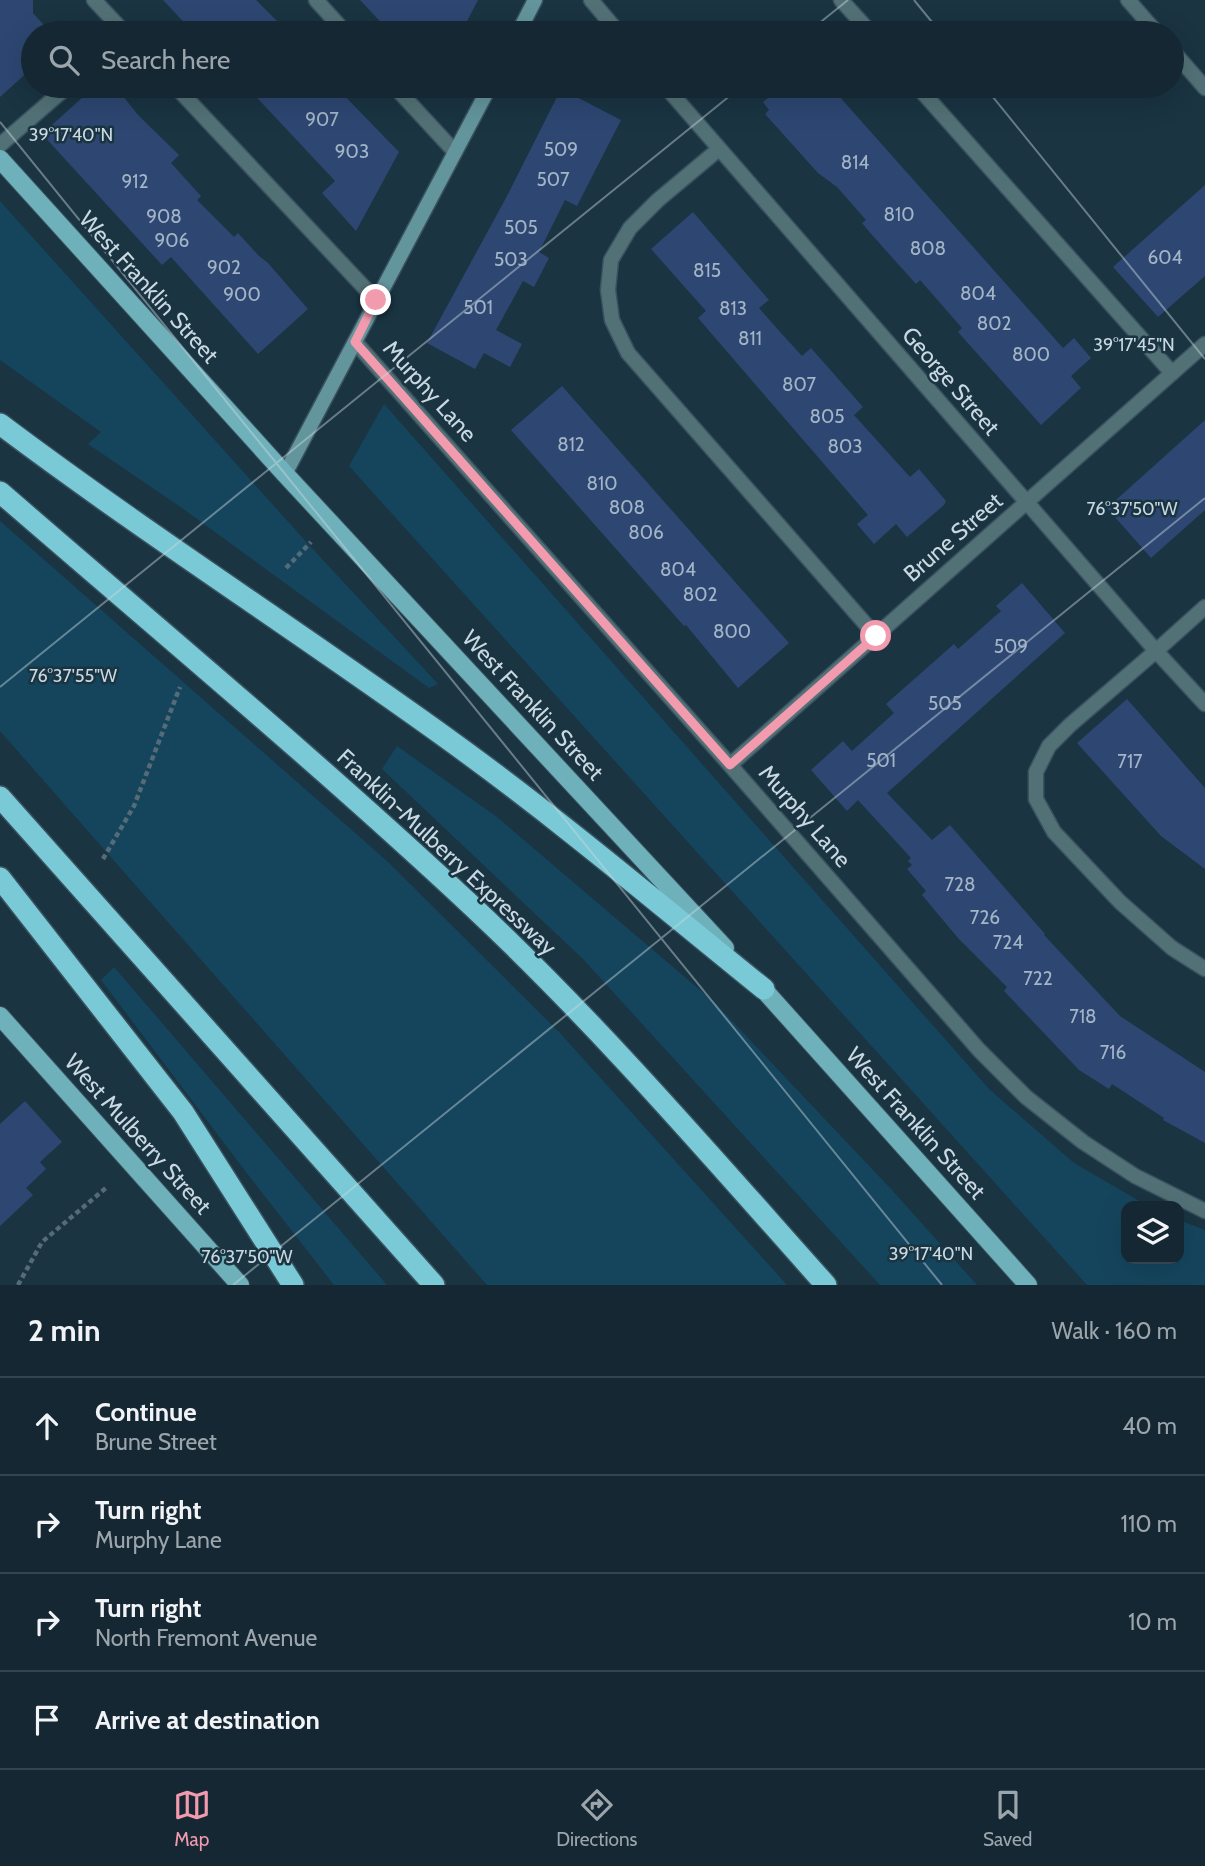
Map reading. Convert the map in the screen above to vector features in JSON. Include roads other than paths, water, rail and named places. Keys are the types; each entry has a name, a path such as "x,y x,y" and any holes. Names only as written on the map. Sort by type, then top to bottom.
{"highway":[{"path":"0,424 147,531 445,737 562,825 764,989"},
{"name":"Franklin-Mulberry Expressway","path":"0,492 356,800 474,907 584,1017 825,1285"},
{"path":"0,797 434,1285"},
{"path":"0,878 183,1112 293,1285"}],"main road":[{"path":"525,21 536,0"},
{"path":"285,474 484,98"},
{"name":"West Franklin Street","path":"0,159 285,474 764,989 1028,1285"},
{"name":"West Mulberry Street","path":"1,1021 240,1285"}],"street":[{"path":"94,0 114,21"},
{"path":"316,0 335,21"},
{"path":"591,0 609,21"},
{"path":"841,0 860,21"},
{"path":"1128,0 1146,21"},
{"path":"1184,64 1205,88"},
{"path":"0,145 54,98"},
{"path":"186,98 376,300"},
{"path":"405,98 455,152"},
{"name":"George Street","path":"675,98 1156,652 1205,704"},
{"path":"928,98 1172,373"},
{"path":"719,149 658,200 630,228 611,260 608,290 612,320 628,353 876,636"},
{"name":"Murphy Lane","path":"355,342 979,1050 1026,1097 1083,1142 1135,1177 1205,1211"},
{"name":"Brune Street","path":"730,765 1205,344"},
{"path":"1205,607 1070,725 1049,747 1036,772 1035,799 1054,832 1120,902 1172,947 1205,969"}]}
